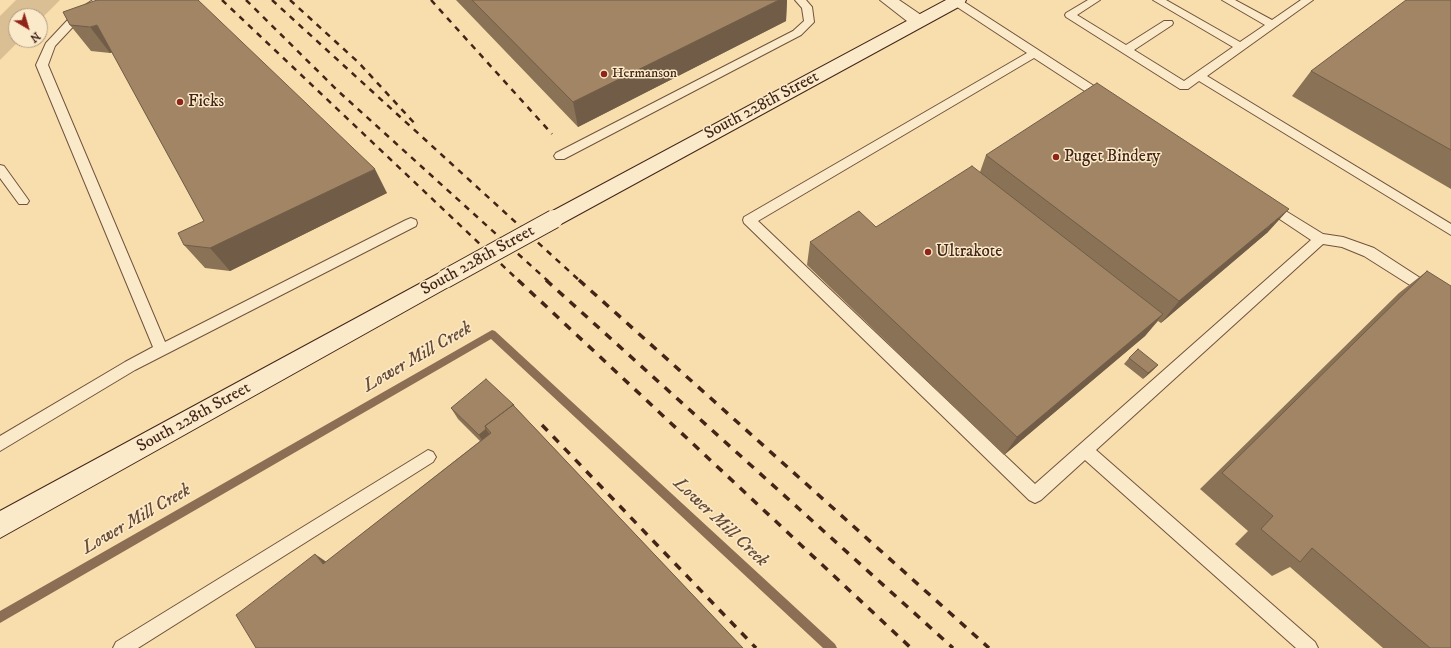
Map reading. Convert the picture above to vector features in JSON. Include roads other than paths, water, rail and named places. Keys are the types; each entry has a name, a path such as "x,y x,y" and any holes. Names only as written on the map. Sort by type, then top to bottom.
{"main road":[{"path":"888,0 918,21"},
{"name":"South 228th Street","path":"0,525 554,219 957,1"}],"lane":[{"path":"100,0 80,13 50,45 42,65 161,350"},
{"path":"560,156 797,33 809,22 807,7 800,0"},
{"path":"1095,0 1070,15 1184,86 1308,0"},
{"path":"1158,0 1240,47"},
{"path":"1227,0 1272,25"},
{"path":"957,1 1114,105"},
{"path":"1126,50 1168,23"},
{"path":"1034,53 749,220 1035,495 1320,239"},
{"path":"1199,76 1451,230"},
{"path":"0,168 22,201"},
{"path":"1254,196 1320,239 1343,242 1369,252 1451,305"},
{"path":"0,444 130,366 411,223"},
{"path":"1084,450 1309,648"},
{"path":"123,648 428,457"}],"waterway":[{"name":"Lower Mill Creek","path":"0,617 492,334 831,648"}],"railway":[{"path":"222,0 519,281"},
{"path":"246,0 338,91 548,281"},
{"path":"272,0 580,281"},
{"path":"290,0 359,63 417,126"},
{"path":"431,0 552,134"},
{"path":"518,280 911,648"},
{"path":"546,280 953,648"},
{"path":"579,280 989,648"},
{"path":"542,425 756,648"}],"place":[{"name":"Hermanson","path":"604,74"},
{"name":"Ficks","path":"180,102"},
{"name":"Puget Bindery","path":"1056,157"},
{"name":"Ultrakote","path":"928,252"}]}
